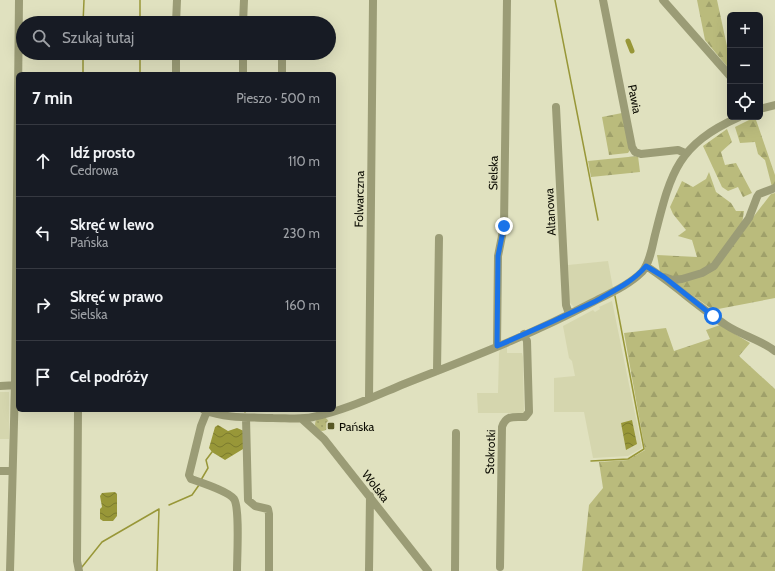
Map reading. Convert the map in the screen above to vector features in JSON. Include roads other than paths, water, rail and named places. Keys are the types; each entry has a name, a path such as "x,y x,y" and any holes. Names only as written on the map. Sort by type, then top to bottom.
{"street":[{"path":"19,0 19,16"},
{"path":"176,16 177,0"},
{"path":"243,16 244,0"},
{"name":"Sielska","path":"497,346 498,256 504,226 507,0"},
{"name":"Pawia","path":"603,0 632,147 635,152 641,154 678,150 685,153"},
{"path":"663,0 727,73"},
{"name":"Folwarczna","path":"370,398 373,1"},
{"path":"18,72 19,60"},
{"path":"176,60 176,72"},
{"path":"243,60 243,72"},
{"path":"282,60 282,72"},
{"path":"763,108 775,105"},
{"name":"Altanowa","path":"556,107 566,305 569,314"},
{"path":"336,410 370,398 497,346 569,314 623,286 635,278 646,266 664,201 676,169 685,153 704,135 733,120"},
{"path":"664,277 674,280 682,279 702,273 714,266 749,218 756,197 759,194 775,188"},
{"path":"437,370 439,238"},
{"path":"646,266 664,277 713,316 732,329 774,349"},
{"name":"Stokrotki","path":"500,567 502,427 505,420 510,417 524,417 529,412 527,341 524,334"},
{"path":"0,386 16,385 12,471 10,571"},
{"path":"78,412 76,561 79,571"},
{"path":"206,412 189,475 191,479 228,494 234,499 237,510 237,571"},
{"path":"216,412 235,414 246,418 274,414 302,419 331,412"},
{"path":"246,418 248,500 255,506 268,509 270,514 269,571"},
{"name":"Wolska","path":"302,419 324,439 428,571"},
{"path":"455,571 456,433"},
{"path":"0,472 12,471"},
{"path":"369,571 370,496"}],"water":[{"path":"632,420 637,444 626,450 621,423"},
{"path":"218,425 228,431 237,428 244,431 243,449 225,460 212,452 209,448 215,427"},
{"path":"115,492 117,494 117,516 113,521 103,521 100,519 100,509 102,507 100,496 102,493"}],"waterway":[{"path":"83,16 84,0"},
{"path":"140,0 140,16"},
{"path":"555,0 598,220"},
{"path":"628,41 632,51"},
{"path":"83,60 83,72"},
{"path":"140,60 140,72"},
{"path":"591,461 628,459 644,449 615,296"},
{"path":"201,480 208,468 206,460 212,452"},
{"path":"169,505 192,495 199,485"},
{"path":"82,567 102,542 159,509 157,571"}],"place":[{"name":"Pańska","path":"331,426"}]}
